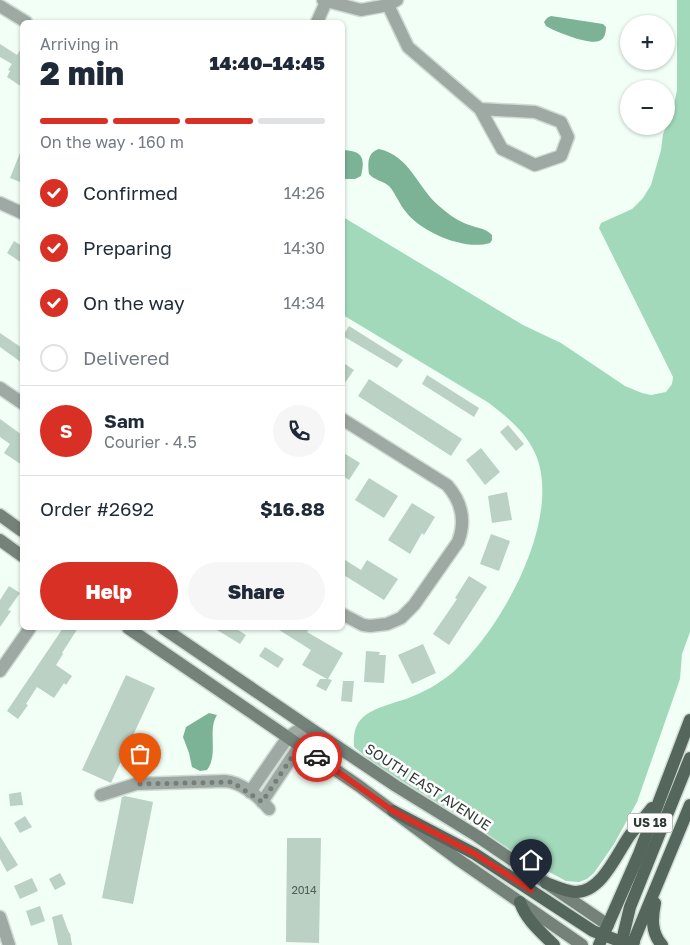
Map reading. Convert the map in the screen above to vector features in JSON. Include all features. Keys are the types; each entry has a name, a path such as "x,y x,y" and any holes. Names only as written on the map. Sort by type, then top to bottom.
{"main road":[{"path":"0,515 20,530"},
{"path":"0,540 20,555"},
{"path":"131,630 300,745 456,858 582,945"},
{"name":"SOUTH EAST AVENUE","path":"166,630 396,786 477,836 546,883 618,940"},
{"name":"US 18","path":"618,940 639,854 690,720"},
{"path":"393,811 475,854 593,931 618,940 690,758"},
{"path":"546,883 575,892 595,885 607,872 629,837 660,798"},
{"name":"US 18","path":"618,940 657,884 690,805"},
{"path":"657,884 652,918 656,938 662,945"},
{"path":"520,902 527,917 554,945"}],"street":[{"path":"318,20 324,1 361,10 392,2 408,47 480,109 502,149 535,165 561,156 568,137 561,122 535,112 480,109"},
{"path":"0,6 23,20"},
{"path":"0,202 20,212"},
{"path":"0,388 20,402"},
{"path":"345,421 446,485 454,494 463,523 458,542 414,605 401,618 387,624 370,626 362,625 345,616"},
{"path":"1,669 29,630"},
{"path":"250,792 288,737 305,725"},
{"path":"101,795 136,784 225,781 237,784 265,805 300,745 305,725"},
{"path":"0,917 9,945"}],"shaded area":[{"path":"677,0 690,0 690,632 682,654 680,679 637,802 614,844 594,873 587,879 579,882 566,881 516,854 477,827 376,765 354,747 356,729 363,717 376,709 418,694 442,681 471,654 490,630 523,571 534,540 541,508 542,479 531,445 515,425 489,403 345,316 345,218 523,325 561,343 625,386 651,395 666,392 672,384 673,377 599,228 601,223 632,209 643,198 651,185 661,150 663,135 675,135 675,100 677,90"},
{"path":"551,16 603,24 606,27 605,35 603,39 594,42 580,40 546,26 544,22"},
{"path":"379,149 390,153 406,165 431,198 457,220 489,232 492,235 490,243 480,245 456,242 433,233 413,219 389,186 369,174 370,156"},
{"path":"345,150 355,152 361,157 363,164 361,176 355,179 345,179"},
{"path":"209,713 217,715 213,728 212,757 207,770 200,771 192,767 183,737 186,727"}],"building":[{"path":"0,44 17,55 20,50 20,86 7,77 10,71 8,70 12,64 0,57"},
{"path":"20,153 20,182 10,178"},
{"path":"14,241 20,245 20,262 7,253"},
{"path":"349,326 403,360 397,368 345,337 345,333"},
{"path":"0,333 20,347 20,362 0,347"},
{"path":"345,364 354,370 345,383"},
{"path":"427,375 479,408 474,417 422,384"},
{"path":"369,379 462,439 451,456 358,396"},
{"path":"0,419 20,434 20,464 4,453 10,444 0,437"},
{"path":"508,425 524,444 516,451 500,432"},
{"path":"481,448 500,472 485,485 466,460"},
{"path":"345,454 360,463 349,480 345,477"},
{"path":"369,478 398,496 384,518 355,500"},
{"path":"507,492 512,520 492,523 488,496"},
{"path":"412,503 435,517 424,535 422,533 410,554 388,540"},
{"path":"491,534 510,541 499,571 480,564"},
{"path":"345,560 361,570 367,560 398,579 384,600 345,576"},
{"path":"469,576 487,587 449,645 433,634 457,599 455,598"},
{"path":"9,586 20,593 8,610 11,611 0,627 0,600"},
{"path":"62,630 77,630 56,665 72,676 66,685 64,683 54,698 37,687 18,719 7,711"},
{"path":"217,630 238,630 246,635 240,644"},
{"path":"279,630 308,630 307,632 343,653 328,679 332,680 326,691 316,686 320,679 327,679 302,665 311,650"},
{"path":"423,644 436,673 412,684 398,655"},
{"path":"265,647 284,659 278,668 259,656"},
{"path":"366,651 380,652 379,655 386,655 384,683 364,682"},
{"path":"126,675 155,688 111,783 82,770"},
{"path":"343,681 354,681 352,702 341,701"},
{"path":"21,792 23,805 10,806 9,794"},
{"path":"122,797 153,802 133,904 102,898"},
{"path":"25,816 32,827 20,833 14,823"},
{"path":"0,836 18,865 7,872 0,859"},
{"path":"287,838 321,838 319,943 286,942"},
{"path":"60,873 66,884 55,890 49,879"},
{"path":"32,878 38,891 20,899 14,886"},
{"path":"40,906 45,921 31,926 26,911"},
{"path":"62,914 70,933 72,945 58,945 52,917"}],"way so far":[{"path":"140,784 232,782 250,792 262,802 300,745 317,757"}],"route":[{"path":"317,757 393,811 503,870 531,890"}]}
